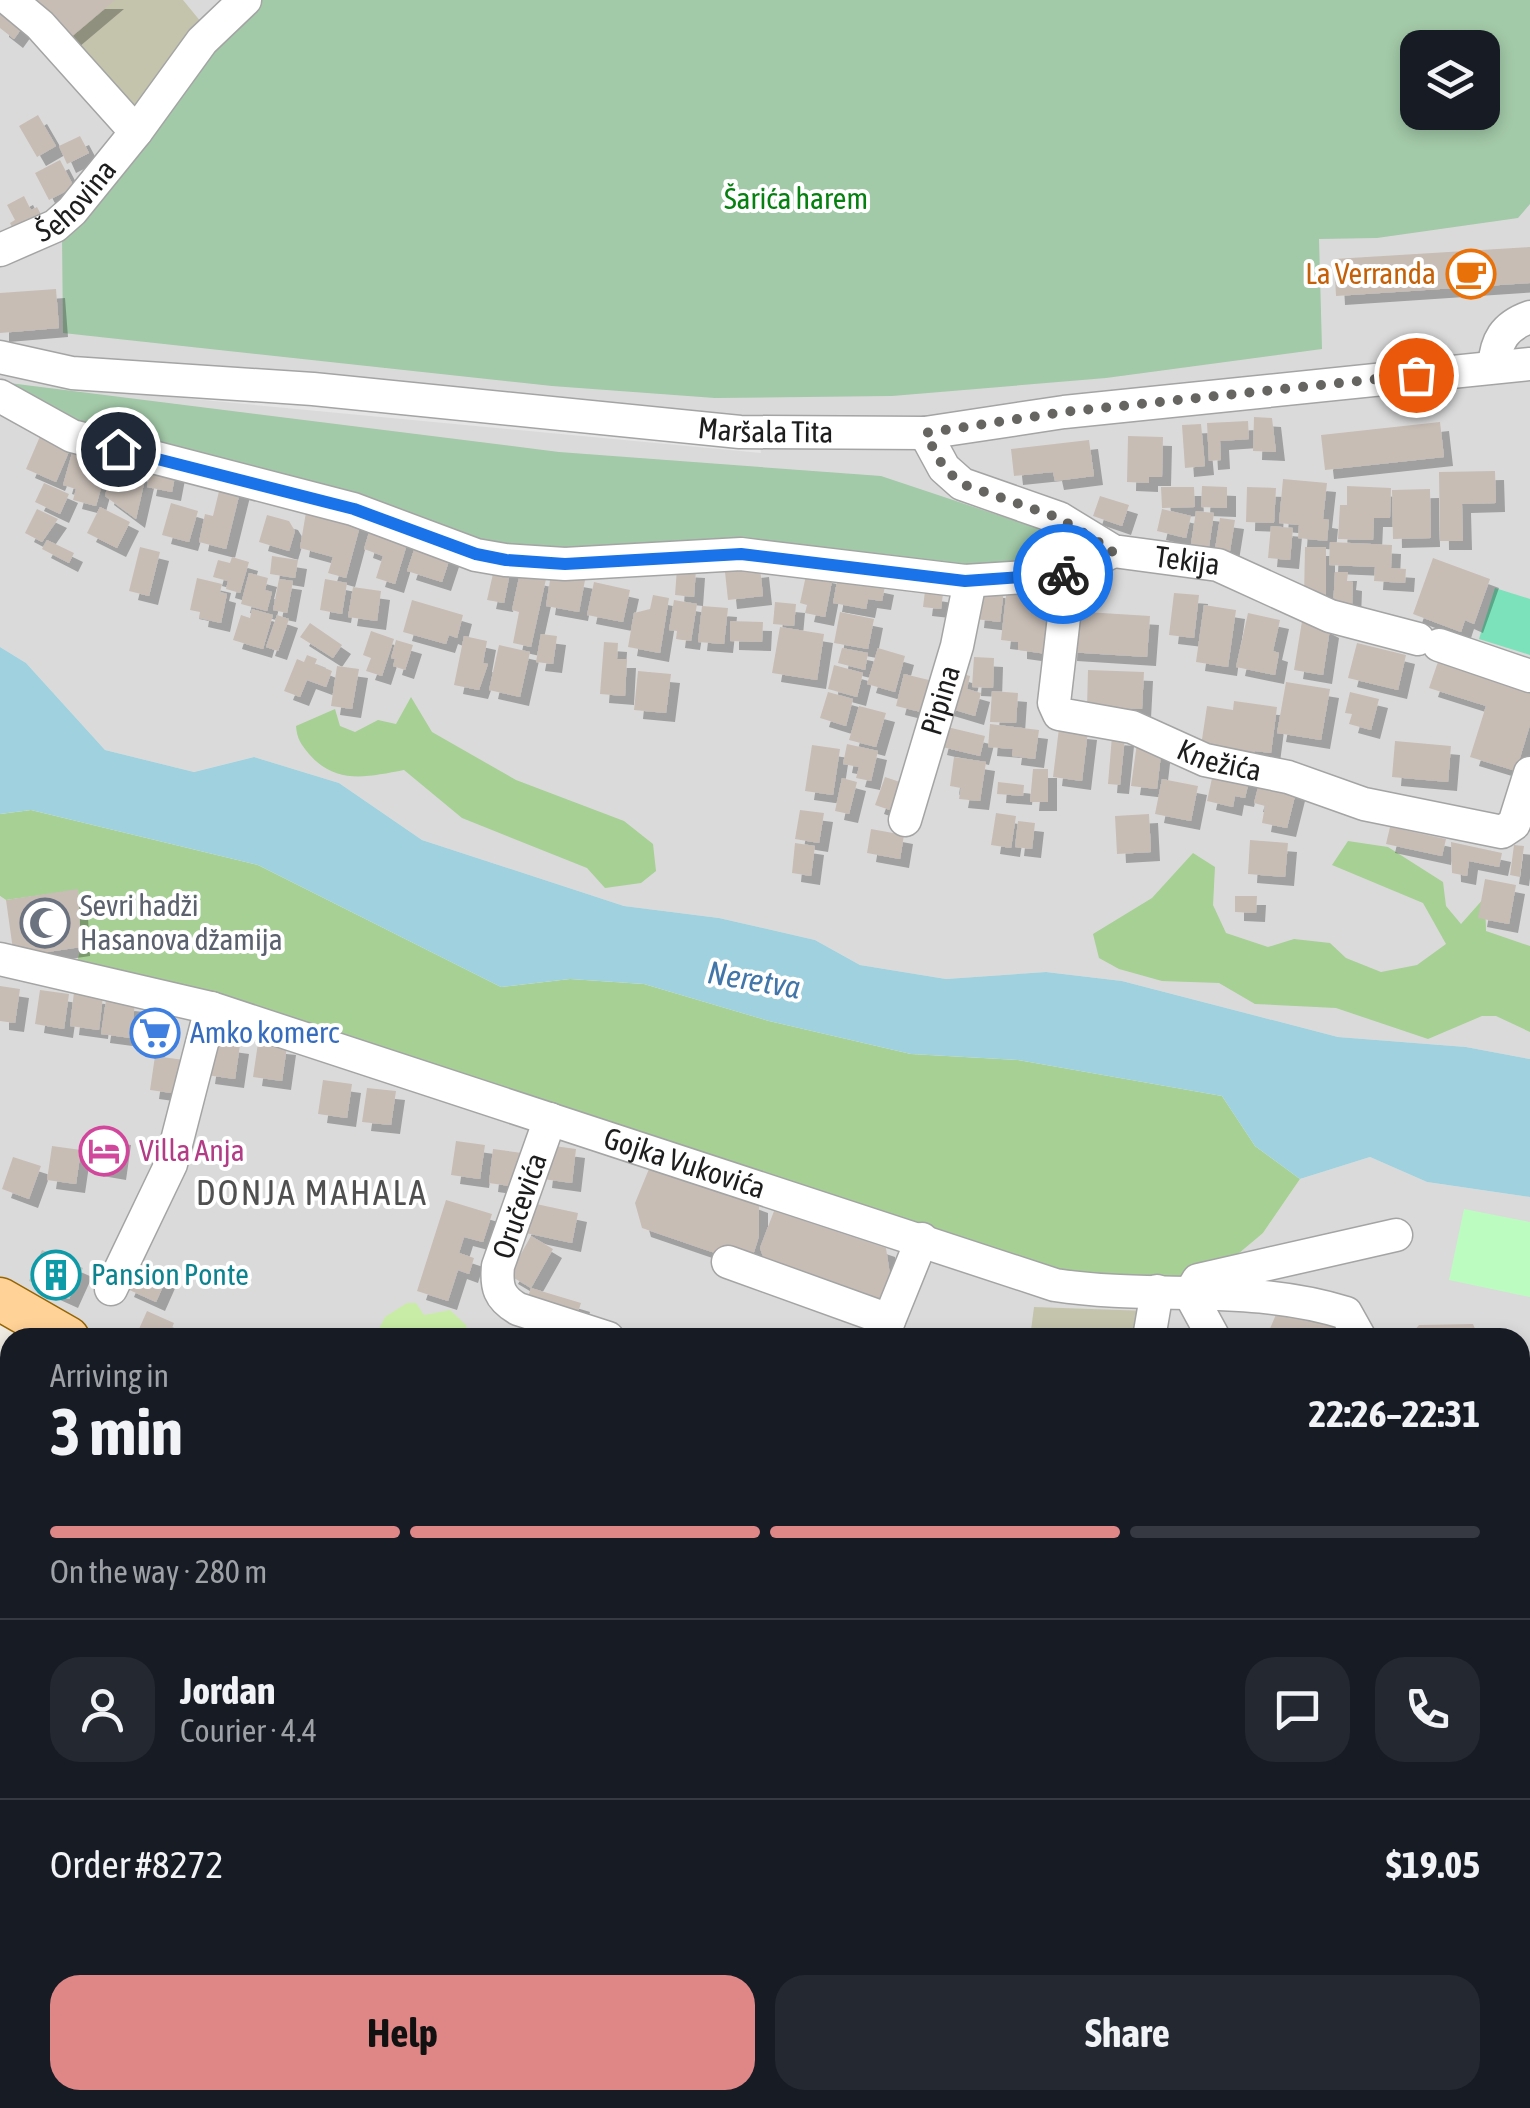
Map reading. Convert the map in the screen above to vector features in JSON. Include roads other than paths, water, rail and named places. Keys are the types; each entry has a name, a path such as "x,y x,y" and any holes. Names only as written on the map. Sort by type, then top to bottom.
{"main road":[{"path":"0,1299 51,1328"}],"street":[{"name":"Šehovina","path":"10,0 40,25 136,132"},
{"name":"Šehovina","path":"0,250 55,226 92,189 202,41 245,0"},
{"path":"1494,367 1496,345 1503,333 1530,318"},
{"name":"Maršala Tita","path":"0,357 72,373 313,388 740,432 925,433 1064,412 1530,364"},
{"path":"0,396 72,436 354,509 476,554 565,564 741,554 970,580 1069,574 1113,551"},
{"name":"Tekija","path":"925,433 944,468 962,484 1059,518 1113,551 1218,565 1330,616 1428,642 1530,676"},
{"name":"Knežića","path":"1069,574 1054,704 1060,714 1132,727 1205,760 1288,777 1364,804 1502,832 1514,824 1530,773"},
{"name":"Pipina","path":"905,820 953,662 970,580"},
{"name":"Gojka Vukovića","path":"0,959 211,1008 1056,1285 1112,1294 1174,1292 1302,1299 1346,1313 1354,1328"},
{"path":"111,1290 171,1164 211,1008"},
{"name":"Oručevića","path":"550,1119 498,1266 496,1286 506,1302 518,1309 577,1328"},
{"path":"1154,1328 1174,1292 1198,1280 1396,1235"},
{"path":"886,1328 922,1238"},
{"path":"728,1262 884,1328"},
{"path":"1174,1292 1205,1328"}],"water":[{"name":"Neretva","path":"0,647 26,663 105,750 194,772 254,757 339,783 422,840 624,906 719,918 815,940 860,965 946,979 1046,972 1122,981 1338,1037 1466,1047 1530,1059 1530,1197 1427,1182 1370,1157 1300,1179 1255,1146 1222,1096 1018,1060 911,1054 769,1021 644,984 570,979 501,987 258,865 31,810 0,814"}],"place":[{"name":"La Verranda","path":"1471,274"},
{"name":"Sevri hadži Hasanova džamija","path":"45,923"},
{"name":"Amko komerc","path":"155,1033"},
{"name":"Villa Anja","path":"104,1151"},
{"name":"Pansion Ponte","path":"56,1275"}],"district":[{"name":"DONJA MAHALA","path":"312,1193"}],"park label":[{"name":"Šarića harem","path":"796,199"}]}
